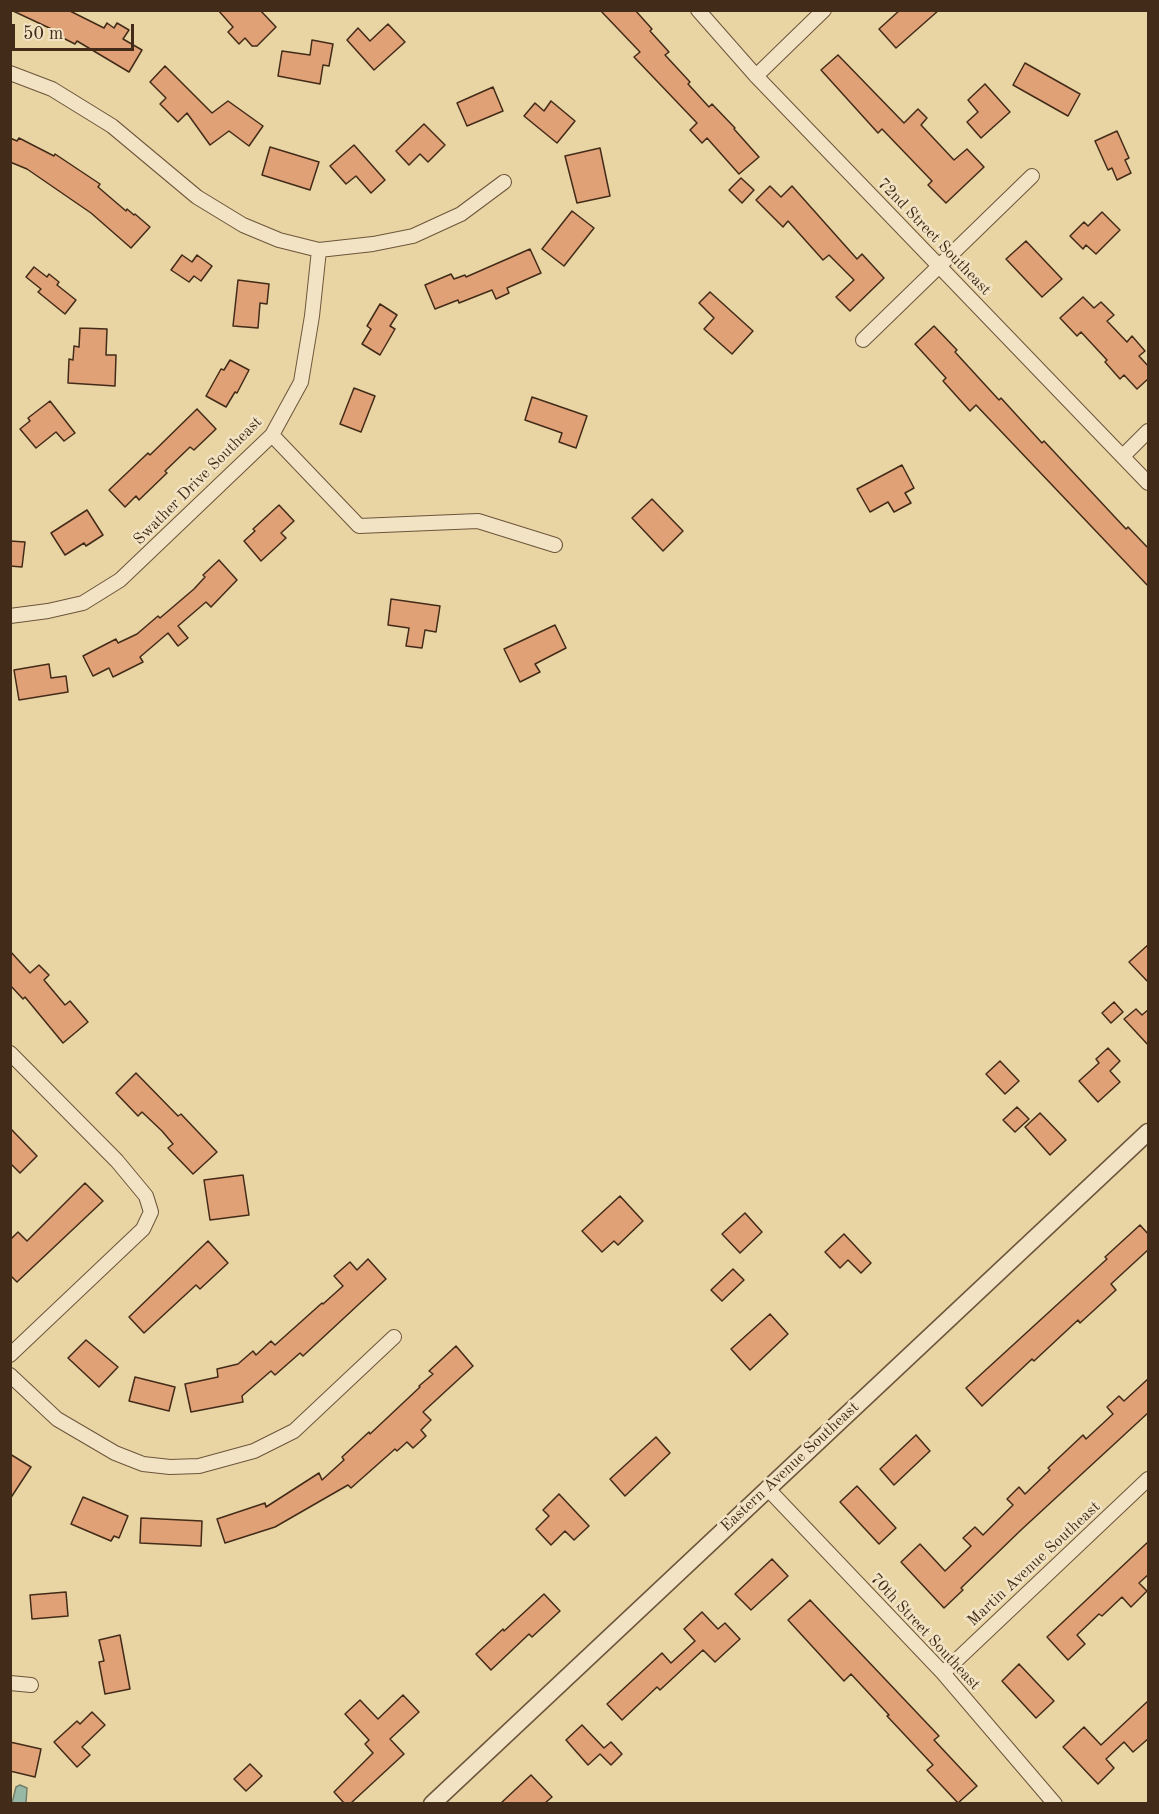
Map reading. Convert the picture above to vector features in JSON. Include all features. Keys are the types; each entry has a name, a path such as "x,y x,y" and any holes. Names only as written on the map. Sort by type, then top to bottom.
{"street":[{"name":"72nd Street Southeast","path":"698,10 756,76 1149,483"},
{"path":"756,76 824,10"},
{"path":"10,73 52,89 112,126 197,197 243,225 279,240 319,250 373,244 413,236 461,214 504,182"},
{"path":"863,340 1032,176"},
{"name":"Swather Drive Southeast","path":"10,616 83,603 120,580 272,435 301,382 312,316 319,250"},
{"path":"1123,456 1149,431"},
{"path":"272,435 359,526 478,521 555,545"},
{"path":"10,1053 117,1161 146,1196 151,1212 143,1229 10,1355"},
{"name":"Eastern Avenue Southeast","path":"432,1803 1149,1132"},
{"path":"10,1375 57,1419 115,1453 143,1464 170,1467 198,1466 254,1451 294,1431 394,1337"},
{"name":"Martin Avenue Southeast","path":"943,1673 1149,1479"},
{"name":"70th Street Southeast","path":"767,1488 943,1673 1055,1803"},
{"path":"10,1683 31,1685"}],"shaded area":[{"path":"20,1785 27,1788 26,1803 12,1803 16,1787"}],"building":[{"path":"11,10 68,10 104,28 107,23 114,28 117,23 129,30 123,39 142,50 129,72 77,41 75,44 59,36 60,33"},
{"path":"218,10 260,10 276,27 257,46 252,46 245,38 239,44 228,32 233,27"},
{"path":"600,10 635,10 669,52 665,55 690,82 688,84 709,107 712,104 759,157 739,174 707,138 702,143 690,130 697,123 634,57 640,52"},
{"path":"900,10 939,10 896,48 879,29"},
{"path":"388,24 405,42 374,70 347,40 358,28 370,41"},
{"path":"312,40 333,44 329,66 323,65 320,84 278,76 282,51 310,55"},
{"path":"838,55 904,123 918,109 927,118 921,125 954,160 967,149 984,167 946,203 928,185 932,181 882,129 878,133 821,70"},
{"path":"1025,63 1080,94 1068,116 1013,85"},
{"path":"165,66 212,113 228,101 263,126 249,146 229,131 210,145 187,113 178,122 160,104 166,98 150,82"},
{"path":"985,84 1010,112 981,138 967,122 978,112 968,100"},
{"path":"493,87 503,111 467,126 457,103"},
{"path":"551,101 575,121 557,143 524,116 535,103 544,111"},
{"path":"424,124 445,145 428,162 420,154 409,165 396,151"},
{"path":"1117,131 1129,158 1125,160 1131,173 1117,180 1112,168 1108,170 1095,141"},
{"path":"10,138 17,141 19,138 54,156 55,154 100,184 98,187 126,211 127,209 135,214 150,227 131,248 91,213 27,169 10,162"},
{"path":"354,145 385,180 371,193 356,176 346,184 330,166"},
{"path":"270,147 319,162 310,190 262,175"},
{"path":"600,148 610,196 577,203 565,156"},
{"path":"741,178 754,190 742,203 729,190"},
{"path":"770,186 781,197 792,186 857,259 862,254 884,278 850,311 836,297 854,280 829,255 823,260 788,221 783,227 756,200"},
{"path":"572,211 594,228 564,266 542,249"},
{"path":"1102,212 1120,230 1096,254 1086,245 1083,249 1070,236 1084,222 1088,226"},
{"path":"1026,241 1062,279 1042,297 1006,259"},
{"path":"530,249 541,273 507,288 509,293 496,299 492,290 459,303 458,300 435,309 425,285 451,274 454,279 465,275 466,277"},
{"path":"182,255 192,262 197,255 212,266 201,281 194,276 189,282 171,270"},
{"path":"34,267 47,277 49,274 59,282 57,285 76,300 65,314 38,292 41,289 26,277"},
{"path":"238,280 269,284 267,304 260,303 258,328 233,326"},
{"path":"710,292 753,331 732,354 704,329 714,318 699,303"},
{"path":"1083,297 1094,308 1101,302 1114,315 1107,321 1127,342 1132,336 1145,351 1139,356 1149,367 1149,378 1137,389 1124,375 1120,379 1105,362 1107,360 1081,332 1077,336 1060,318"},
{"path":"380,304 397,315 390,326 395,329 380,355 362,344 371,329 367,326"},
{"path":"934,326 999,400 1001,398 1126,529 1128,527 1149,549 1149,587 976,405 970,411 943,381 946,378 915,344"},
{"path":"80,328 107,329 106,355 116,355 115,386 68,383 69,359 73,360 74,346 79,347"},
{"path":"230,360 249,370 237,393 235,392 226,407 206,396 221,369 224,370"},
{"path":"354,388 375,396 361,432 340,424"},
{"path":"532,397 587,416 576,448 559,442 562,433 525,420"},
{"path":"50,401 75,433 64,441 56,432 36,448 20,429 30,421 28,418"},
{"path":"197,409 216,429 194,450 190,447 139,500 136,496 125,507 109,490 148,453 150,455"},
{"path":"902,465 914,488 905,493 911,503 894,512 888,502 870,512 857,489"},
{"path":"652,499 683,531 663,551 632,518"},
{"path":"279,505 294,521 281,533 286,538 261,561 244,541 255,531 253,529"},
{"path":"87,510 103,535 86,546 84,543 65,555 51,533"},
{"path":"10,541 25,542 22,567 10,566"},
{"path":"219,560 237,580 211,607 206,602 178,626 188,638 178,646 168,633 140,657 143,662 113,677 109,668 93,676 83,656 116,639 118,643 137,634 158,616 160,618 194,589 205,577 203,575"},
{"path":"391,599 440,606 436,632 425,630 422,648 406,646 409,628 388,625"},
{"path":"555,625 566,648 535,664 540,672 520,682 504,649"},
{"path":"49,664 51,678 66,676 68,692 19,700 14,670"},
{"path":"1149,944 1149,983 1129,962"},
{"path":"10,951 30,973 39,965 49,975 44,980 65,1005 70,1001 88,1022 63,1043 25,997 23,999 10,985"},
{"path":"1114,1002 1123,1012 1111,1023 1102,1013"},
{"path":"1136,1009 1142,1015 1149,1009 1149,1046 1124,1019"},
{"path":"1108,1048 1120,1061 1110,1071 1120,1082 1098,1102 1079,1081 1099,1063 1096,1059"},
{"path":"1000,1061 1019,1081 1005,1094 986,1074"},
{"path":"136,1073 178,1116 181,1114 217,1152 193,1174 168,1148 173,1144 162,1131 142,1112 138,1116 116,1093"},
{"path":"1017,1107 1029,1119 1015,1132 1003,1120"},
{"path":"1040,1113 1066,1140 1050,1155 1025,1127"},
{"path":"10,1128 37,1156 20,1173 10,1163"},
{"path":"243,1175 249,1215 210,1220 204,1180"},
{"path":"85,1183 103,1201 17,1282 10,1275 10,1240 18,1232 27,1241"},
{"path":"620,1196 643,1221 618,1245 614,1241 602,1252 582,1231"},
{"path":"745,1213 762,1232 740,1253 722,1234"},
{"path":"1140,1225 1149,1235 1149,1249 1111,1284 1116,1290 1080,1323 1078,1320 1034,1361 1032,1359 982,1406 966,1388 1107,1259 1105,1257"},
{"path":"844,1234 871,1263 861,1273 848,1260 840,1268 825,1252"},
{"path":"208,1241 228,1263 200,1289 196,1285 144,1333 129,1317"},
{"path":"368,1259 386,1279 303,1356 300,1353 275,1375 271,1371 242,1396 243,1402 191,1412 185,1384 218,1377 217,1369 238,1364 253,1351 256,1355 271,1341 275,1345 343,1286 334,1276 350,1262 357,1270"},
{"path":"733,1269 744,1280 722,1301 711,1290"},
{"path":"770,1314 788,1334 750,1370 731,1349"},
{"path":"86,1340 118,1367 99,1387 68,1358"},
{"path":"456,1346 473,1366 423,1412 431,1420 421,1430 426,1436 413,1448 407,1442 397,1451 395,1449 351,1488 348,1485 275,1527 225,1543 217,1519 265,1503 266,1507 319,1473 322,1480 344,1460 342,1457 369,1432 370,1434 433,1374 429,1371"},
{"path":"135,1377 175,1387 169,1411 129,1401"},
{"path":"1149,1378 1149,1412 1021,1530 961,1588 963,1590 944,1608 901,1562 920,1544 945,1571 971,1546 963,1538 975,1527 983,1535 1013,1505 1007,1499 1019,1487 1025,1494 1050,1470 1048,1468 1083,1435 1086,1439 1113,1414 1107,1407 1119,1396 1124,1401"},
{"path":"916,1435 930,1451 894,1485 880,1469"},
{"path":"656,1437 670,1453 625,1496 610,1479"},
{"path":"10,1454 31,1467 10,1499"},
{"path":"857,1486 896,1528 879,1544 840,1502"},
{"path":"559,1494 589,1526 574,1540 565,1531 551,1545 536,1529 549,1516 543,1510"},
{"path":"83,1497 128,1516 119,1538 114,1536 111,1541 71,1524"},
{"path":"141,1518 202,1521 201,1546 140,1543"},
{"path":"1149,1541 1149,1574 1139,1583 1147,1591 1131,1607 1122,1597 1102,1616 1099,1614 1077,1635 1085,1644 1068,1660 1047,1637"},
{"path":"772,1559 788,1576 751,1610 735,1594"},
{"path":"66,1592 68,1616 32,1619 30,1595"},
{"path":"544,1594 560,1611 532,1637 529,1634 491,1670 476,1654"},
{"path":"810,1600 939,1736 934,1740 977,1786 958,1803 927,1770 933,1765 851,1674 844,1681 788,1620"},
{"path":"702,1612 718,1629 725,1623 740,1639 715,1662 703,1650 660,1690 657,1687 622,1720 607,1704 662,1653 671,1663 695,1641 684,1629"},
{"path":"120,1635 130,1689 105,1694 99,1662 104,1661 99,1640"},
{"path":"1019,1664 1054,1701 1036,1718 1002,1681"},
{"path":"403,1695 419,1712 390,1739 404,1754 351,1803 344,1803 334,1792 373,1753 365,1744 369,1740 345,1714 360,1700 378,1719"},
{"path":"1149,1700 1149,1738 1133,1752 1124,1742 1106,1759 1114,1768 1098,1784 1063,1747 1084,1727 1101,1745"},
{"path":"92,1712 105,1725 82,1747 90,1755 77,1767 54,1742 77,1721 80,1724"},
{"path":"582,1725 604,1748 611,1742 622,1754 611,1765 600,1754 588,1765 566,1740"},
{"path":"10,1742 41,1749 35,1777 10,1771"},
{"path":"250,1764 262,1776 246,1791 234,1779"},
{"path":"531,1775 552,1797 545,1803 501,1803"}]}
